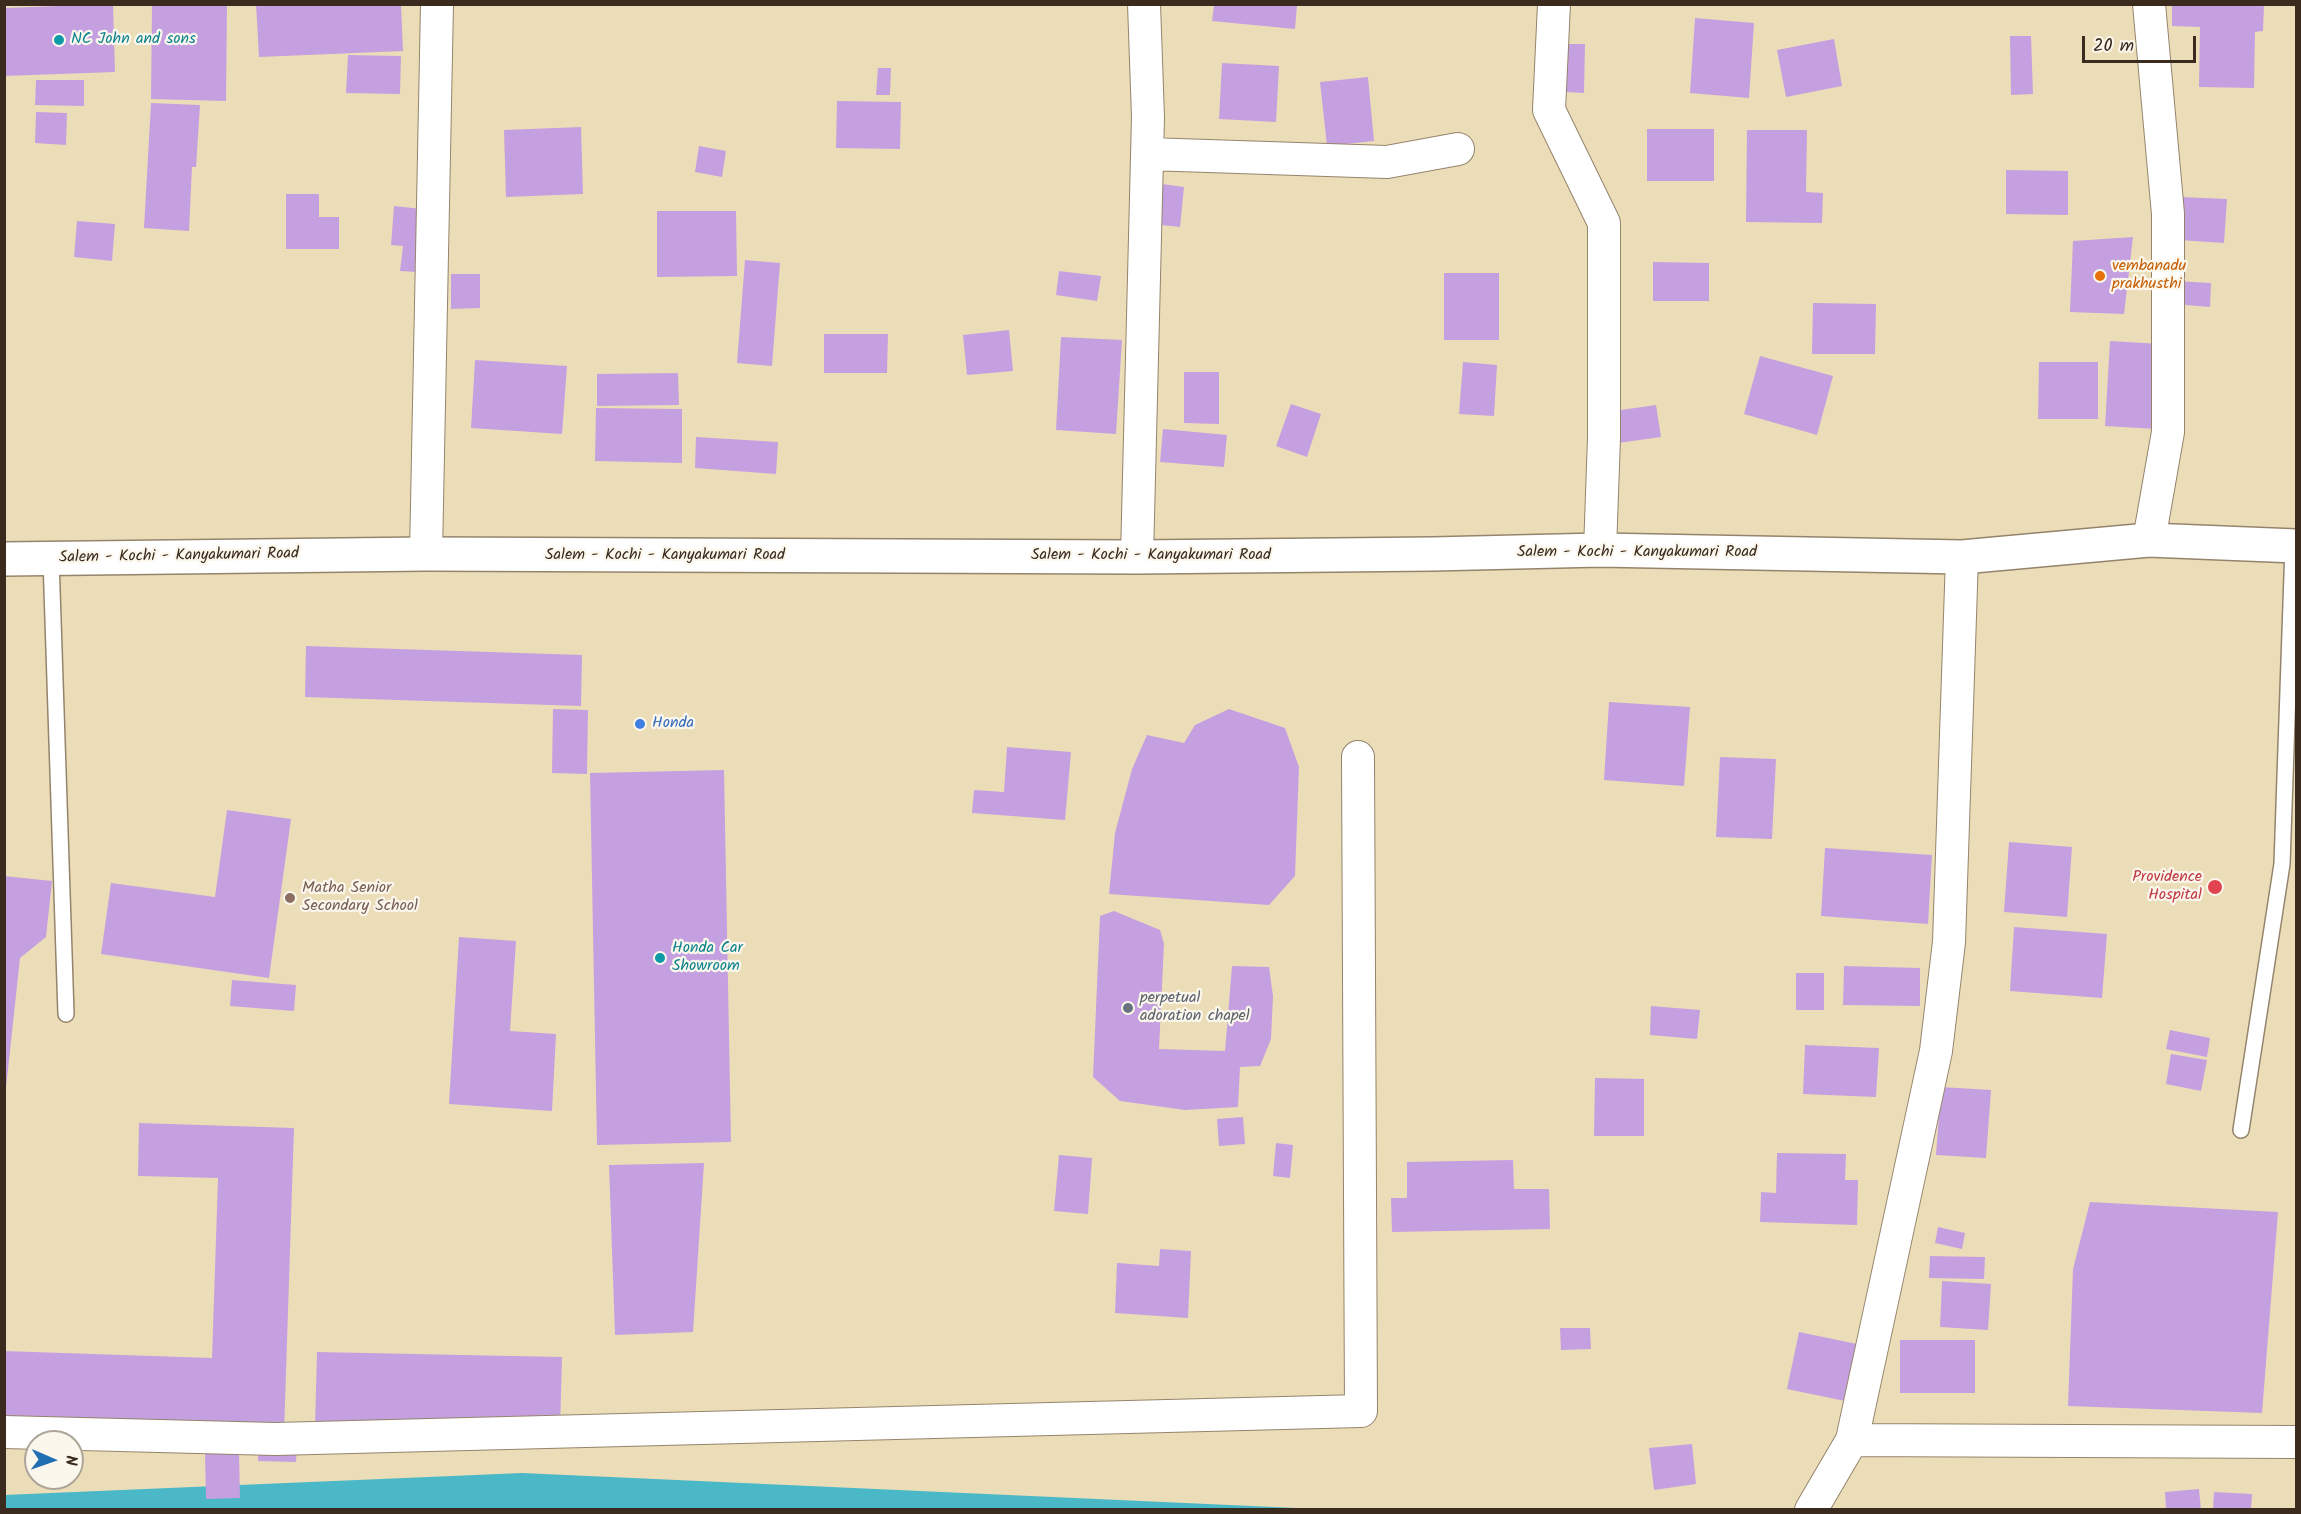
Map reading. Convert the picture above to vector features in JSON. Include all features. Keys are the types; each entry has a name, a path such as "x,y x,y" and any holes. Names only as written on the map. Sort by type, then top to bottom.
{"highway":[{"name":"Salem - Kochi - Kanyakumari Road","path":"4,559 426,554 1137,557 1600,550 1962,557 2149,540 2295,546"}],"street":[{"path":"426,554 437,4"},
{"path":"1137,557 1148,154 1144,4"},
{"path":"1554,4 1548,110 1604,223 1604,438 1600,550"},
{"path":"2149,4 2168,214 2168,432 2149,540"},
{"path":"1148,154 1387,162 1458,149"},
{"path":"1811,1509 1852,1440 1937,1040 1949,942 1962,557"},
{"path":"4,1432 275,1439 1361,1411 1358,757"},
{"path":"1852,1440 2296,1442"}],"lane":[{"path":"2241,1130 2282,864 2295,546"},
{"path":"51,558 66,1014"}],"water":[{"path":"522,1473 1318,1509 5,1510 4,1495"}],"building":[{"name":"NC John and sons","path":"113,4 115,72 4,76 4,8"},
{"path":"152,4 227,4 226,101 151,99"},
{"path":"256,4 401,4 403,51 259,57"},
{"path":"2172,4 2264,4 2263,31 2255,32 2254,88 2199,87 2200,27 2172,26"},
{"path":"1214,5 1297,5 1295,29 1212,21"},
{"path":"1695,18 1754,23 1749,98 1690,93"},
{"path":"2010,36 2031,36 2033,94 2011,95"},
{"path":"1834,39 1842,86 1786,97 1777,50"},
{"path":"1567,44 1585,44 1584,93 1565,92"},
{"path":"348,55 401,56 400,94 346,93"},
{"path":"1222,63 1279,66 1276,122 1219,119"},
{"path":"878,68 891,68 890,95 876,95"},
{"path":"1368,77 1374,141 1327,146 1320,82"},
{"path":"36,80 84,80 84,106 35,105"},
{"path":"837,101 901,102 900,149 836,148"},
{"path":"151,103 200,105 196,167 192,167 189,231 144,228"},
{"path":"36,112 67,113 66,145 35,143"},
{"path":"581,127 583,194 506,197 504,130"},
{"path":"1647,129 1714,129 1714,181 1647,181"},
{"path":"1747,130 1807,130 1806,192 1823,193 1822,223 1746,222"},
{"path":"699,146 726,151 722,177 695,172"},
{"path":"2006,170 2068,171 2068,215 2006,214"},
{"path":"1155,183 1184,187 1180,227 1152,224"},
{"path":"286,194 319,194 319,217 339,217 339,249 286,249"},
{"path":"2182,197 2227,199 2224,243 2179,240"},
{"path":"394,206 422,209 417,272 400,271 403,246 391,245"},
{"path":"657,211 736,211 737,276 657,277"},
{"path":"77,221 115,224 112,261 74,257"},
{"name":"vembanadu prakhusthi","path":"2133,237 2124,314 2070,312 2073,241"},
{"path":"745,260 780,263 772,366 737,363"},
{"path":"1653,262 1709,263 1709,301 1653,301"},
{"path":"1059,271 1101,276 1097,301 1056,295"},
{"path":"1444,273 1499,273 1499,340 1444,340"},
{"path":"451,274 480,274 480,308 451,309"},
{"path":"2175,281 2211,283 2210,307 2174,304"},
{"path":"1813,303 1876,304 1875,354 1812,354"},
{"path":"1009,330 1013,371 967,375 963,335"},
{"path":"824,334 888,334 887,373 824,373"},
{"path":"1061,337 1122,340 1116,434 1056,430"},
{"path":"2110,341 2161,344 2156,429 2105,426"},
{"path":"1760,356 1833,376 1817,435 1744,414"},
{"path":"475,360 567,366 562,434 471,428"},
{"path":"1463,362 1497,365 1494,416 1459,414"},
{"path":"2039,362 2098,362 2098,419 2038,419"},
{"path":"1184,372 1219,372 1219,424 1184,423"},
{"path":"678,373 679,405 597,406 597,374"},
{"path":"1291,404 1321,414 1307,457 1276,446"},
{"path":"1656,405 1661,437 1618,443 1614,411"},
{"path":"596,408 682,409 682,463 595,461"},
{"path":"1163,429 1227,435 1224,467 1160,462"},
{"path":"696,437 778,442 776,474 695,468"},
{"path":"306,646 582,655 581,706 305,697"},
{"path":"1609,702 1690,707 1684,786 1604,780"},
{"path":"553,709 588,710 587,774 552,773"},
{"path":"1229,709 1285,728 1299,767 1295,876 1269,905 1109,894 1115,833 1132,769 1147,735 1184,743 1195,725"},
{"path":"1007,747 1071,752 1065,820 972,813 974,790 1004,792"},
{"path":"1720,757 1776,759 1772,839 1716,837"},
{"name":"Honda Car Showroom","path":"724,770 731,1142 597,1145 590,773"},
{"path":"227,810 291,819 269,978 101,954 111,883 215,897"},
{"path":"2009,842 2072,847 2067,917 2004,912"},
{"path":"1825,848 1932,855 1928,924 1821,916"},
{"path":"4,876 52,881 46,937 20,958 6,1088"},
{"name":"perpetual adoration chapel","path":"1114,911 1160,930 1164,944 1159,1049 1225,1051 1232,966 1269,967 1273,996 1271,1039 1260,1066 1240,1067 1238,1107 1185,1110 1120,1101 1093,1077 1100,916"},
{"path":"2014,927 2107,934 2102,998 2010,991"},
{"path":"459,937 516,941 510,1031 556,1034 552,1111 449,1104"},
{"path":"1844,966 1920,968 1920,1006 1843,1005"},
{"path":"1796,973 1824,973 1824,1010 1796,1010"},
{"path":"232,980 296,985 294,1011 230,1006"},
{"path":"1651,1006 1700,1010 1697,1039 1650,1035"},
{"path":"2170,1030 2210,1038 2207,1057 2166,1049"},
{"path":"1805,1045 1879,1048 1876,1097 1803,1094"},
{"path":"2171,1054 2207,1060 2201,1091 2166,1084"},
{"path":"1595,1078 1644,1079 1644,1136 1594,1136"},
{"path":"1941,1087 1991,1090 1986,1158 1936,1155"},
{"path":"1243,1117 1245,1144 1219,1146 1217,1119"},
{"path":"139,1123 294,1128 284,1433 4,1424 4,1351 212,1358 218,1178 138,1176"},
{"path":"1276,1143 1293,1145 1290,1178 1273,1176"},
{"path":"1777,1153 1846,1154 1845,1180 1858,1180 1857,1225 1760,1222 1761,1192 1776,1193"},
{"path":"1059,1155 1092,1158 1088,1214 1054,1211"},
{"path":"1513,1160 1514,1189 1549,1189 1550,1229 1392,1232 1391,1198 1407,1198 1407,1162"},
{"path":"704,1163 693,1332 615,1335 609,1165"},
{"path":"2090,1202 2278,1212 2262,1413 2068,1406 2073,1269"},
{"path":"1938,1227 1965,1233 1962,1249 1935,1243"},
{"path":"1160,1249 1191,1251 1188,1318 1115,1313 1117,1263 1159,1266"},
{"path":"1930,1256 1985,1257 1984,1279 1929,1278"},
{"path":"1942,1281 1991,1284 1988,1330 1940,1327"},
{"path":"1560,1328 1590,1328 1591,1349 1561,1350"},
{"path":"1799,1332 1857,1344 1845,1401 1787,1389"},
{"path":"1900,1340 1975,1340 1975,1393 1900,1393"},
{"path":"317,1352 562,1357 560,1430 315,1426"},
{"path":"1692,1444 1696,1484 1654,1490 1649,1448"},
{"path":"259,1445 297,1445 296,1462 258,1461"},
{"path":"239,1453 240,1498 206,1499 205,1454"},
{"path":"2199,1489 2201,1510 2166,1510 2165,1492"},
{"path":"2214,1492 2252,1494 2251,1510 2213,1510"}],"place":[{"name":"NC John and sons","path":"59,40"},
{"name":"vembanadu prakhusthi","path":"2100,276"},
{"name":"Honda","path":"640,724"},
{"name":"Providence Hospital","path":"2215,887"},
{"name":"Matha Senior Secondary School","path":"290,898"},
{"name":"Honda Car Showroom","path":"660,958"},
{"name":"perpetual adoration chapel","path":"1128,1008"}]}
